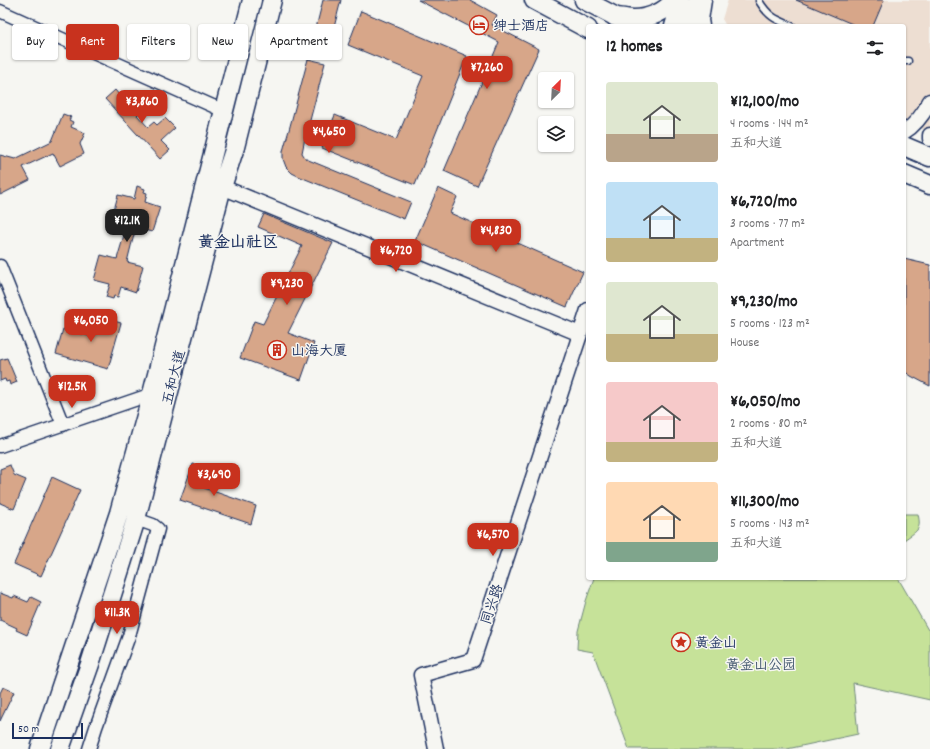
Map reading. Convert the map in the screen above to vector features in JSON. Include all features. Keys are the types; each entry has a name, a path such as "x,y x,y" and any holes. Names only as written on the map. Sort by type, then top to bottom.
{"main road":[{"name":"五和大道","path":"40,749 119,513 152,394 252,0"},
{"name":"五和大道","path":"60,749 90,664 136,519 222,187 235,147 272,0"},
{"path":"534,0 585,29"},
{"path":"584,0 628,24"},
{"path":"615,17 635,20 656,15 672,3 673,0"},
{"path":"674,24 681,0"},
{"path":"689,24 697,0"},
{"path":"700,24 702,0"},
{"path":"906,147 930,157"},
{"path":"906,175 930,185"}],"street":[{"path":"0,11 224,111"},
{"path":"906,131 911,128 926,110 930,101"},
{"path":"222,187 580,334 586,316"},
{"path":"0,266 63,425"},
{"name":"同兴路","path":"436,749 421,675 473,660 580,334"},
{"path":"0,446 152,394"},
{"path":"89,749 129,636 158,529 153,525 136,519"}],"lane":[{"path":"759,0 765,11 777,20 787,24"}],"shaded area":[{"path":"728,0 930,0 930,132 906,122 906,24 725,24 722,19"}],"green space":[{"path":"906,514 918,514 919,524 915,532 906,539"},
{"name":"黄金山公园","path":"593,580 899,580 928,630 930,630 930,700 853,683 858,734 787,749 629,749 593,652 577,649 578,631"}],"building":[{"path":"323,0 341,0 335,24 317,24"},
{"path":"418,0 470,0 497,15 492,25 539,49 477,186 444,171 499,42"},
{"path":"796,0 884,0 874,24 852,24"},
{"path":"361,11 467,56 415,185 322,148 335,115 396,140 423,76 348,45"},
{"path":"308,60 325,63 307,128 302,153 306,159 411,202 404,219 292,173 286,167 283,159 283,151"},
{"path":"115,90 127,104 133,98 143,110 137,115 148,127 154,122 157,125 165,118 175,128 161,141 170,150 160,159 105,99"},
{"path":"63,114 71,117 69,120 73,122 71,127 85,133 80,144 84,154 60,166 53,153 23,167 30,180 0,195 0,155 15,159 52,141"},
{"path":"137,186 145,189 144,192 147,193 145,202 160,207 152,232 136,228 127,262 143,266 136,292 121,287 118,297 114,296 113,299 106,297 110,284 94,280 101,255 117,259 127,225 111,221 118,195 134,199"},
{"path":"438,188 457,197 450,213 583,272 567,307 415,241"},
{"path":"264,214 333,243 288,333 314,343 301,380 240,358 254,321 263,324 302,246 258,227"},
{"path":"906,259 930,265 930,386 906,372"},
{"path":"96,316 121,323 108,369 56,354 63,329 90,336"},
{"path":"7,358 17,382 10,385 9,381 6,382 5,379 0,381 0,360"},
{"path":"193,464 211,469 204,488 256,506 251,524 180,500"},
{"path":"10,465 14,475 26,480 14,509 0,503 0,469"},
{"path":"52,477 80,490 41,576 14,564"},
{"path":"0,593 13,598 14,596 28,602 31,597 41,602 27,635 16,630 17,628 0,620"},
{"path":"3,687 14,692 0,721 0,693"}],"place":[{"name":"绅士酒店","path":"479,25"},
{"name":"山海大厦","path":"277,350"},
{"name":"黄金山","path":"681,642"}],"district":[{"name":"黄金山社区","path":"238,241"}]}
